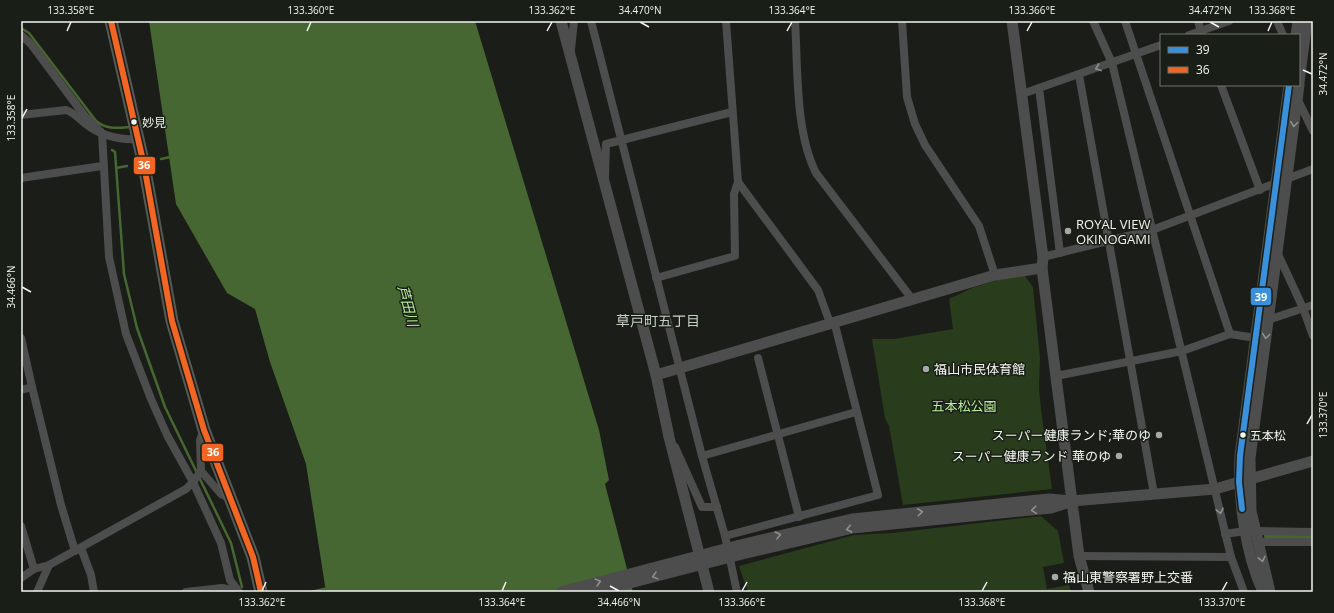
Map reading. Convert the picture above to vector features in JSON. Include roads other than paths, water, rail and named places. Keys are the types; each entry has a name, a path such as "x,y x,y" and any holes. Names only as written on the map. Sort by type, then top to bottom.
{"main road":[{"path":"111,21 136,130 172,321 204,430 253,557 261,592"}],"street":[{"path":"561,21 656,375 669,437 699,560 709,592"},
{"path":"570,58 574,21"},
{"path":"590,21 702,456 725,536 737,592"},
{"path":"656,278 734,256 734,194 738,182 726,21"},
{"path":"795,21 802,130 809,159 816,173 912,299"},
{"path":"902,21 907,97 915,124 925,146 979,226 995,275"},
{"path":"1012,21 1079,556 1089,592"},
{"path":"1093,21 1112,63 1225,534 1231,557 1244,592"},
{"path":"1125,21 1230,334"},
{"path":"1198,21 1202,33 1229,21"},
{"path":"1277,21 1283,34"},
{"path":"1296,34 1298,21"},
{"path":"1300,74 1307,21"},
{"path":"21,35 31,44 84,115 102,133 102,166 109,256 126,334 151,399 167,435 197,477 221,543 230,580 236,591"},
{"path":"1022,94 1160,45"},
{"path":"1079,75 1154,494"},
{"path":"1221,86 1260,190"},
{"path":"1263,592 1240,456 1289,86"},
{"path":"1244,480 1250,458 1299,86"},
{"path":"1039,88 1060,253"},
{"path":"1297,98 1313,132"},
{"path":"21,115 66,110 71,112 87,125 102,133 124,140 136,130"},
{"path":"606,191 606,144 732,112"},
{"path":"21,178 102,166"},
{"path":"656,375 832,322 995,275 1043,263 1060,253 1152,230 1277,184 1287,178 1313,169"},
{"path":"725,536 878,495 832,322 818,290 738,182"},
{"path":"1277,252 1303,308 1313,336"},
{"path":"1268,320 1313,304"},
{"path":"1056,376 1182,351 1230,334 1256,338"},
{"path":"21,338 61,505 78,550 92,575 94,592"},
{"path":"758,358 799,517"},
{"path":"21,390 32,387"},
{"path":"702,456 856,412"},
{"path":"21,578 34,569 49,565 78,550 186,489 197,477 200,440 204,430"},
{"path":"669,437 687,471 702,507 717,507"},
{"path":"560,592 699,560 852,519 1049,499 1072,501 1215,489 1313,461"},
{"path":"197,477 221,494 230,498"},
{"path":"21,526 34,569"},
{"path":"1253,535 1313,532"},
{"path":"1225,534 1253,535 1313,542"},
{"path":"1253,535 1270,592"},
{"path":"1079,556 1231,557"},
{"path":"595,592 699,560"},
{"path":"37,592 49,565"},
{"path":"186,592 222,588 236,591"}],"water":[{"name":"芦田川","path":"149,21 475,21 599,430 609,480 605,484 633,592 326,592 306,464 270,362 255,309 227,293 176,204"}],"waterway":[{"path":"21,28 29,33 96,121 108,127 131,127"},
{"path":"138,126 162,122"},
{"path":"112,150 115,152 124,274 137,328 165,407 231,543 242,587"},
{"path":"161,159 170,157"},
{"path":"116,168 127,166"},
{"path":"1268,536 1313,537"},
{"path":"311,592 328,588"}],"place":[{"name":"妙見","path":"134,122"},
{"name":"ROYAL VIEW OKINOGAMI","path":"1068,231"},
{"name":"福山市民体育館","path":"926,369"},
{"name":"スーパー健康ランド;華のゆ","path":"1159,435"},
{"name":"五本松","path":"1243,435"},
{"name":"スーパー健康ランド 華のゆ","path":"1119,456"},
{"name":"福山東警察署野上交番","path":"1055,577"}],"district":[{"name":"草戸町五丁目","path":"658,321"}],"park label":[{"name":"五本松公園","path":"964,406"}]}
